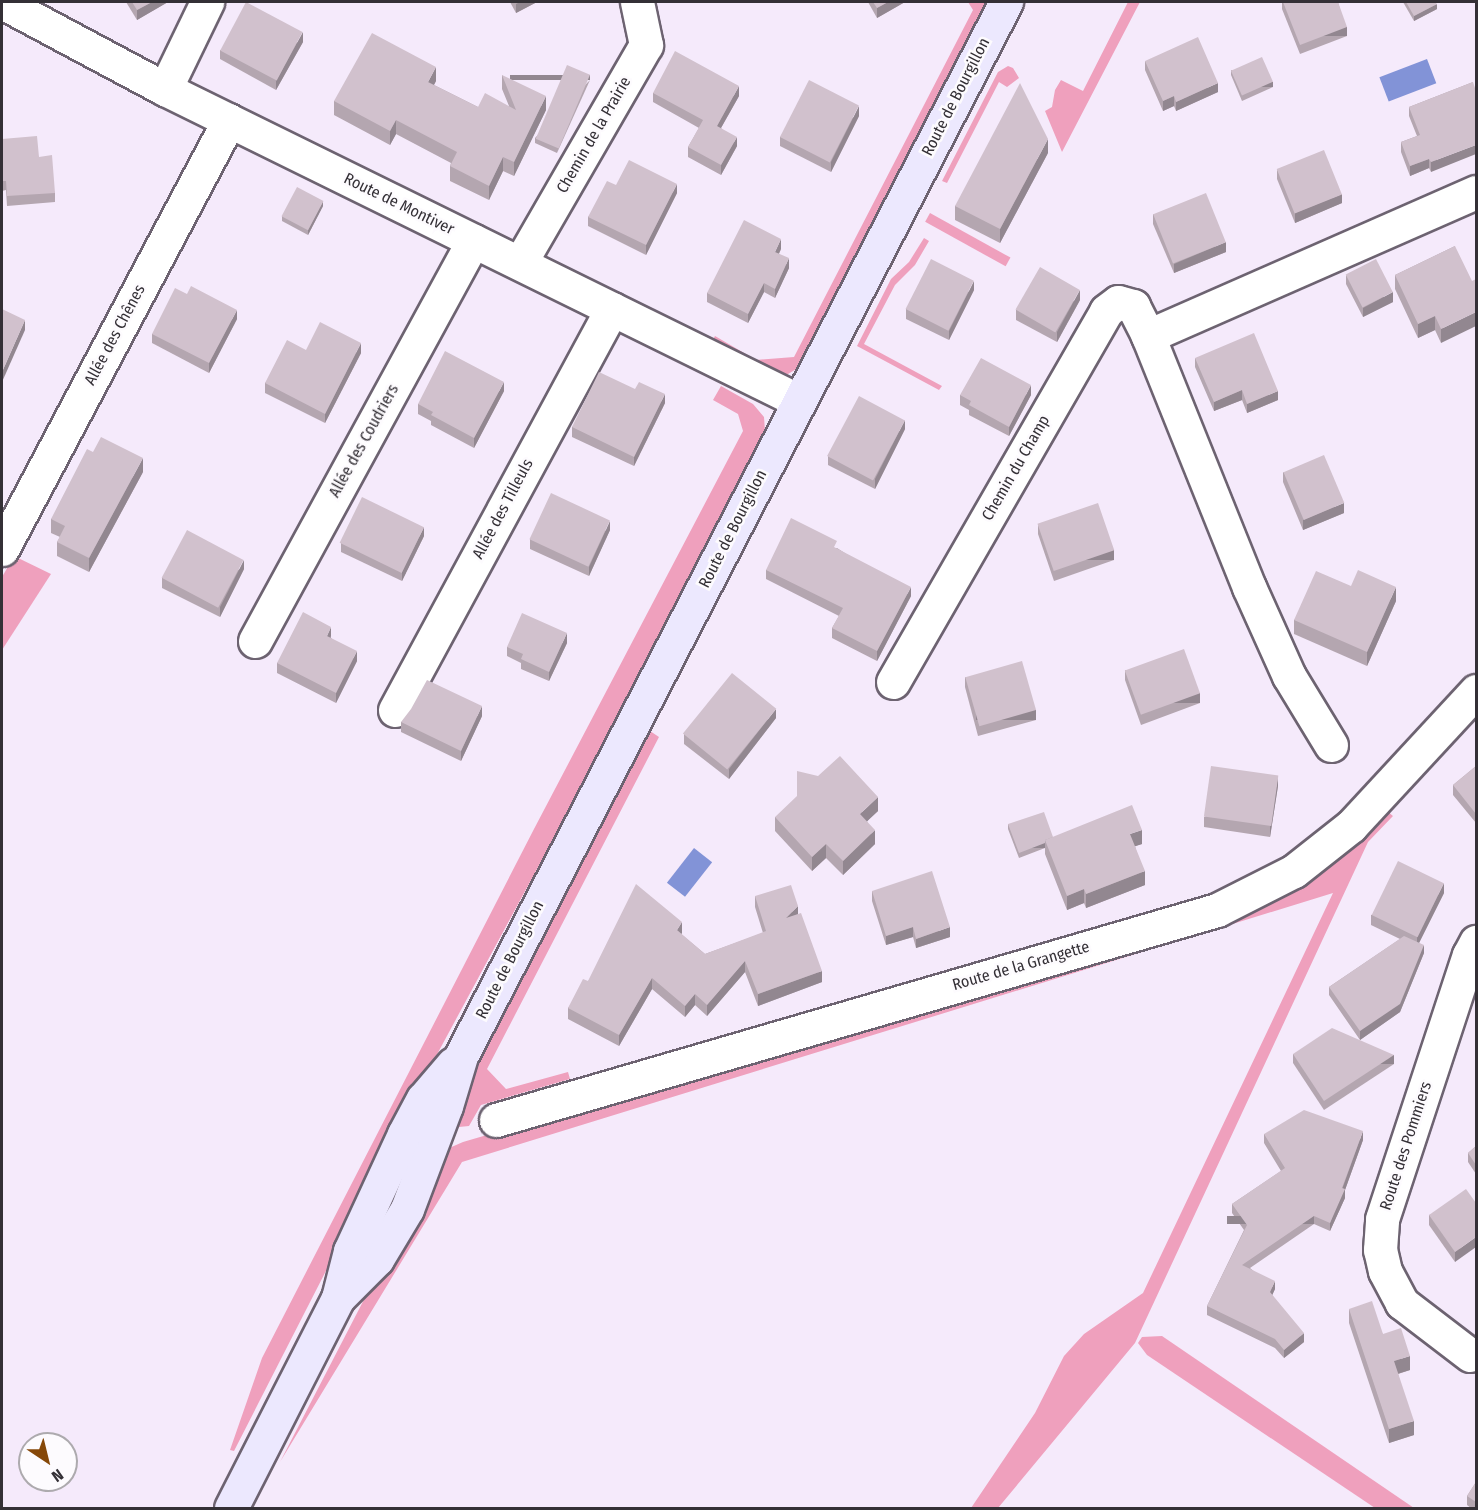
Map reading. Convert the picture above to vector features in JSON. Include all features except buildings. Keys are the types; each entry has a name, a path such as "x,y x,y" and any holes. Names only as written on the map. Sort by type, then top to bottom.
{"main road":[{"name":"Route de Bourgillon","path":"231,1509 338,1298 350,1251 404,1134 423,1099 460,1056 1006,2"}],"street":[{"name":"Route de Montiver","path":"2,2 165,89 799,401"},
{"path":"165,89 207,2"},
{"name":"Chemin de la Prairie","path":"520,263 646,45 637,2"},
{"name":"Allée des Chênes","path":"2,549 229,120"},
{"path":"1148,336 1476,192"},
{"name":"Allée des Coudriers","path":"255,641 473,241"},
{"name":"Chemin du Champ","path":"893,682 1106,310 1118,302 1133,306 1148,336 1258,606 1289,676 1331,745"},
{"name":"Allée des Tilleuls","path":"395,710 612,309"},
{"name":"Route de la Grangette","path":"496,1120 1217,910 1294,871 1352,826 1476,691"},
{"name":"Route des Pommiers","path":"1470,1355 1402,1303 1385,1271 1380,1250 1382,1219 1469,955 1476,942"}],"shaded area":[{"path":"968,2 987,2 798,368 788,374 777,375 711,343 715,336 756,360 794,357 973,10"},
{"path":"1128,2 1140,2 1062,152 1045,111 1052,107 1055,90 1061,80 1083,91"},
{"path":"1008,66 1013,68 1019,78 1007,87 999,82 947,183 942,181 998,72"},
{"path":"930,213 1010,258 1006,266 925,222"},
{"path":"924,238 929,241 915,265 895,285 864,344 942,386 939,390 857,346 891,279 909,262"},
{"path":"721,386 753,404 764,417 765,431 551,843 427,1073 234,1451 230,1450 262,1358 534,829 743,431 738,414 713,400"},
{"path":"14,556 51,574 2,650 2,577"},
{"path":"650,731 659,737 487,1069 506,1089 568,1072 570,1079 481,1105 469,1126 459,1127 453,1110"},
{"path":"1387,811 1393,816 1368,842 1135,1343 998,1508 971,1508 1035,1413 1064,1356 1084,1334 1143,1293 1333,893 462,1162 280,1462 371,1286 381,1279 379,1273 440,1152 463,1142 1225,920 1301,884 1343,854 1349,853 1353,845"},
{"path":"1162,1336 1414,1508 1375,1508 1147,1355 1138,1343 1142,1337"}],"water":[{"path":"1427,59 1436,83 1389,102 1379,77"},
{"path":"694,848 712,862 685,897 667,883"}]}
